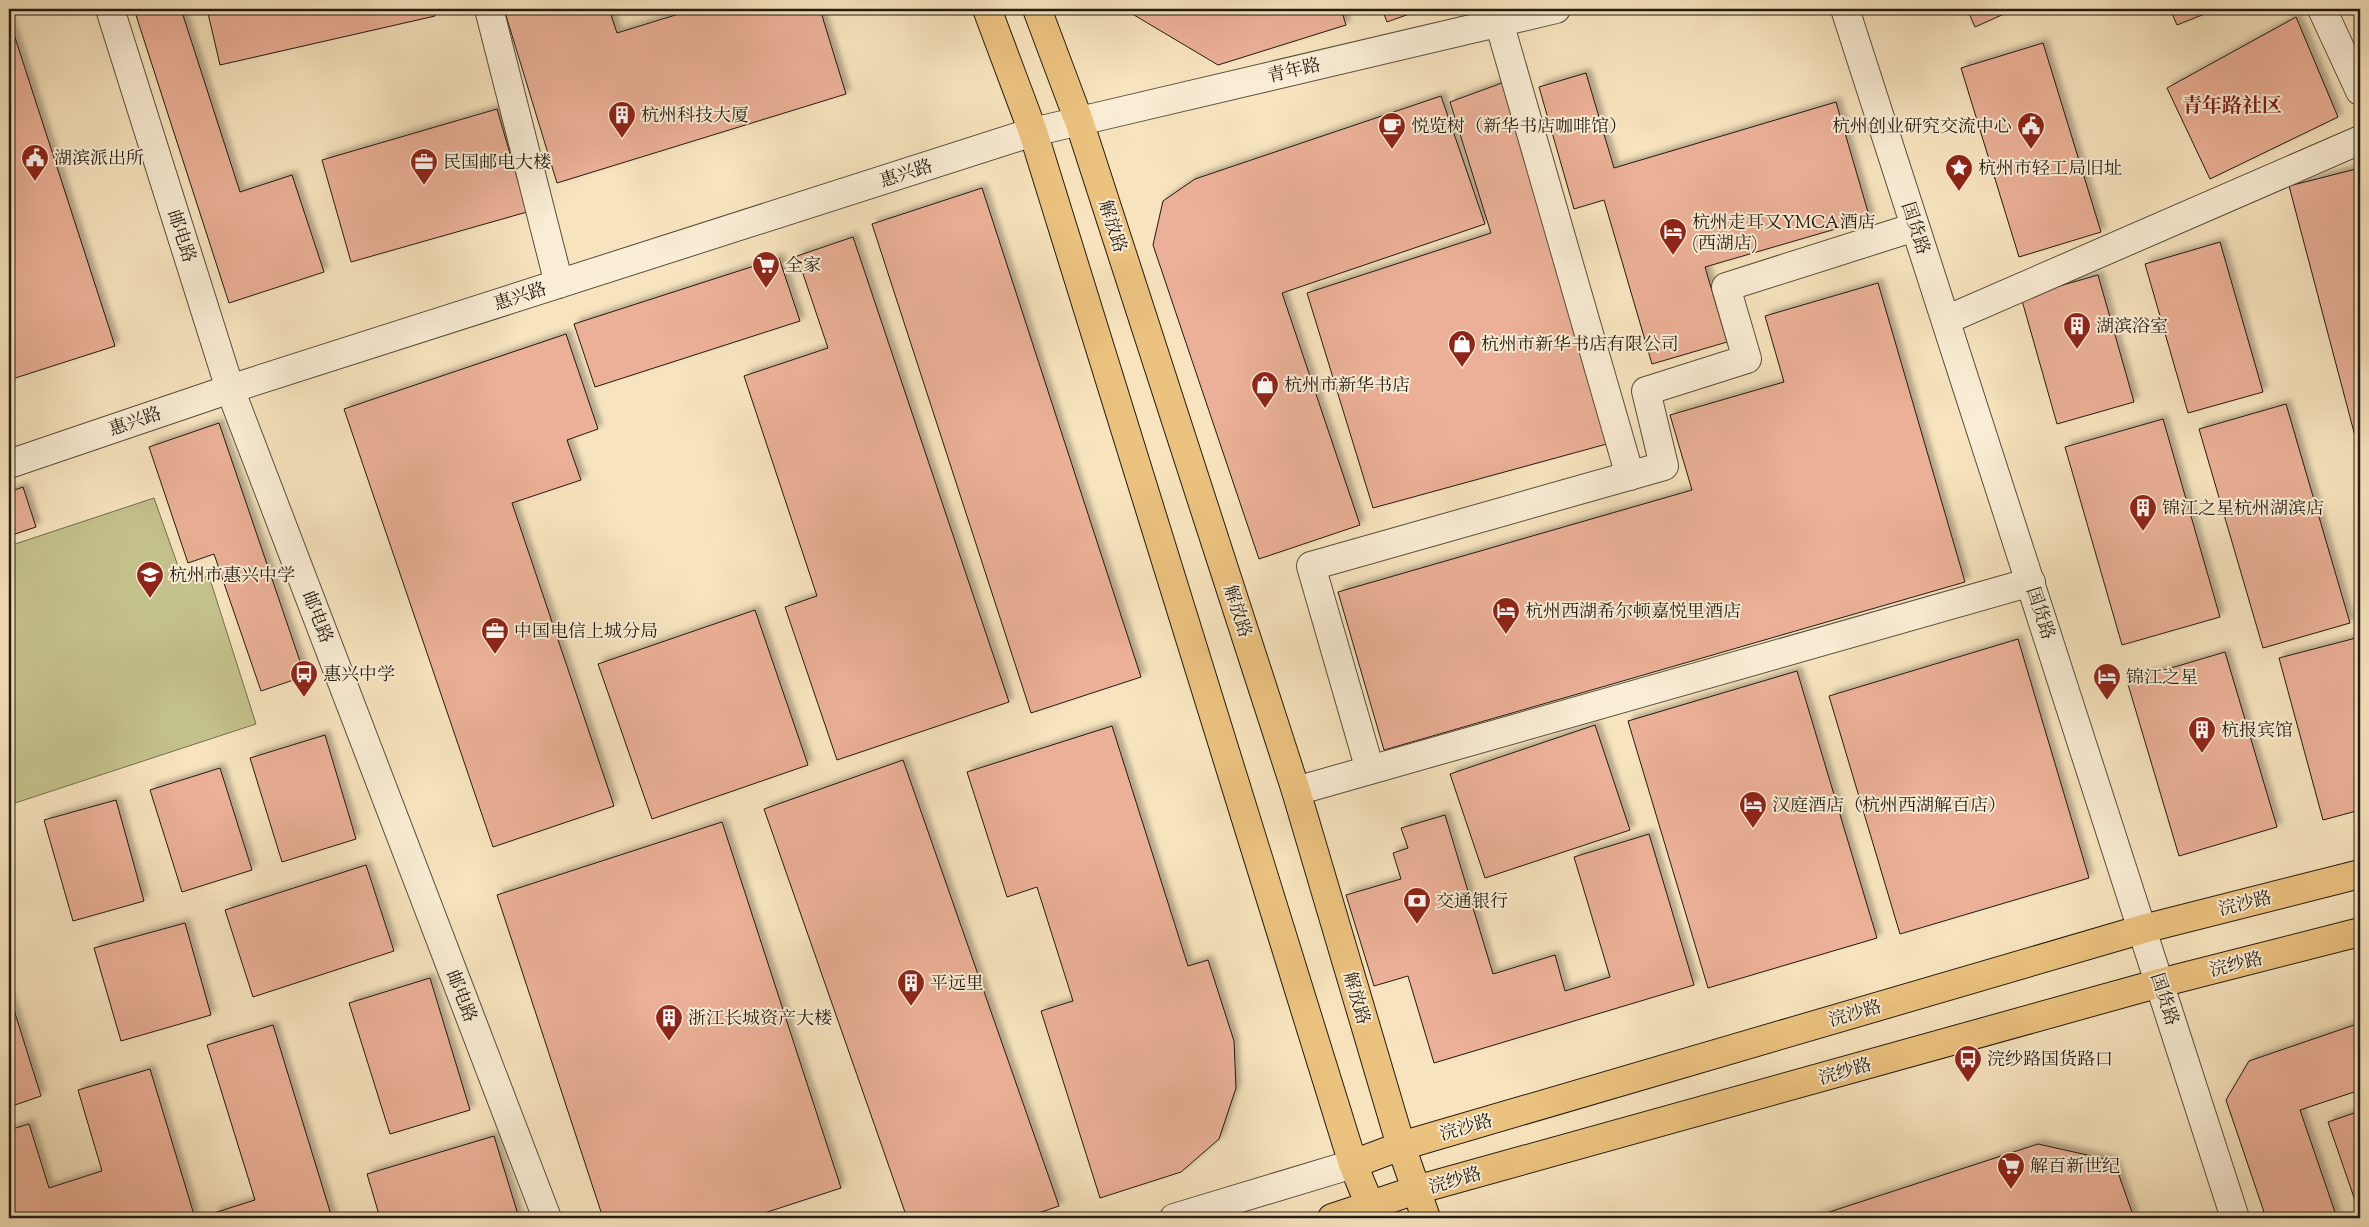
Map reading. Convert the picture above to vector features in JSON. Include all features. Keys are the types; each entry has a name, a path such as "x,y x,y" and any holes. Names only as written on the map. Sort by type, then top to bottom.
{"main road":[{"path":"987,9 1033,132 1353,1164 1373,1213"},
{"name":"解放路","path":"1037,9 1079,121 1296,791 1401,1146 1426,1218"},
{"name":"浣沙路","path":"1353,1164 1401,1146 2143,929 2360,874"},
{"name":"浣纱路","path":"1332,1218 1373,1213 1416,1190 2160,983 2360,932"}],"street":[{"name":"邮电路","path":"110,9 230,389 547,1218"},
{"path":"489,9 558,284"},
{"name":"青年路","path":"1033,132 1556,9"},
{"name":"国货路","path":"1845,9 2235,1218"},
{"path":"2322,9 2360,91"},
{"path":"1499,22 1630,476"},
{"name":"惠兴路","path":"9,462 230,389 1033,132"},
{"path":"1946,320 2360,140"},
{"path":"1370,770 1311,566 1664,466 1646,391 1747,359 1726,287 1915,227"},
{"path":"1296,791 2031,582"},
{"path":"1174,1218 1353,1164"}],"shaded area":[{"path":"154,498 184,583 209,576 256,724 9,805 9,546"}],"building":[{"path":"134,9 181,9 240,192 292,175 324,272 229,303"},
{"path":"207,9 433,9 435,16 220,65"},
{"name":"杭州科技大厦","path":"504,9 609,9 617,33 695,9 820,9 846,94 557,183"},
{"path":"1128,9 1341,9 1346,25 1218,65 1129,12"},
{"path":"1382,9 1423,9 1387,22"},
{"path":"1967,9 2015,9 1975,27"},
{"path":"2170,9 2217,9 2177,25"},
{"path":"2296,17 2338,117 2210,179 2167,88"},
{"name":"湖滨派出所","path":"9,19 115,346 9,380"},
{"name":"杭州创业研究交流中心","path":"2043,43 2101,232 2019,257 1961,68"},
{"path":"1586,73 1614,168 1836,102 1870,219 1705,267 1727,342 1652,364 1604,200 1574,209 1539,87"},
{"name":"杭州市新华书店有限公司","path":"1510,80 1614,442 1373,508 1307,293 1491,233 1450,102"},
{"name":"杭州市新华书店","path":"1441,96 1485,224 1282,293 1360,525 1259,559 1153,245 1163,201 1195,179"},
{"name":"民国邮电大楼","path":"497,109 527,212 351,262 322,160"},
{"path":"2360,168 2360,455 2289,186"},
{"path":"982,188 1141,677 1031,713 872,224"},
{"path":"853,237 1009,702 837,760 785,607 817,596 744,376 828,348 797,256"},
{"path":"2220,242 2263,392 2188,413 2145,264"},
{"path":"779,258 800,321 595,387 574,324"},
{"name":"湖滨浴室","path":"2098,275 2134,402 2057,424 2021,297"},
{"path":"1878,283 1965,582 1384,750 1338,592 1692,490 1670,415 1784,382 1765,316"},
{"name":"中国电信上城分局","path":"566,334 598,429 567,440 581,480 512,503 614,806 493,847 344,409"},
{"path":"2286,404 2350,623 2263,648 2199,429"},
{"name":"锦江之星杭州湖滨店","path":"2163,419 2220,617 2122,645 2065,447"},
{"path":"219,423 305,676 261,691 214,554 188,563 149,447"},
{"path":"23,487 36,527 9,536 9,492"},
{"path":"755,610 808,765 652,819 598,664"},
{"path":"2356,638 2360,652 2360,810 2323,820 2279,658"},
{"path":"2018,639 2089,878 1900,934 1829,696"},
{"name":"杭报宾馆","path":"2225,652 2277,827 2179,856 2127,681"},
{"name":"汉庭酒店（杭州西湖解百店）","path":"1797,671 1877,938 1708,988 1628,721"},
{"path":"1595,725 1630,830 1485,878 1450,774"},
{"path":"1112,726 1188,966 1208,960 1234,1041 1236,1088 1219,1139 1181,1172 1100,1198 1041,1011 1073,1001 1037,887 1007,897 967,772"},
{"path":"325,735 356,839 282,862 250,758"},
{"name":"平远里","path":"903,760 1059,1206 1024,1218 907,1218 764,809"},
{"path":"220,768 252,870 182,892 150,790"},
{"path":"116,800 144,901 73,921 44,820"},
{"name":"交通银行","path":"1445,815 1493,974 1555,955 1565,991 1610,977 1574,857 1649,834 1694,985 1434,1063 1408,976 1374,986 1346,895 1401,879 1393,853 1408,848 1401,828"},
{"name":"浙江长城资产大楼","path":"722,822 841,1188 749,1218 603,1218 497,895"},
{"path":"366,865 394,951 253,997 225,910"},
{"path":"185,923 211,1015 121,1041 94,948"},
{"path":"430,978 470,1110 390,1134 349,1003"},
{"path":"9,994 41,1096 9,1107"},
{"path":"2360,1023 2360,1090 2300,1110 2337,1218 2266,1218 2226,1100 2249,1061"},
{"path":"273,1025 332,1218 216,1218 214,1213 255,1200 207,1045"},
{"path":"150,1069 195,1218 9,1218 9,1130 29,1124 49,1188 102,1171 78,1090"},
{"path":"2360,1111 2360,1215 2328,1122"},
{"path":"494,1136 519,1218 380,1218 367,1174"},
{"name":"解百新世纪","path":"2038,1144 2114,1161 2134,1218 1811,1218"}],"place":[{"name":"杭州科技大厦","path":"622,139"},
{"name":"悦览树（新华书店咖啡馆）","path":"1392,150"},
{"name":"杭州创业研究交流中心","path":"2031,150"},
{"name":"湖滨派出所","path":"35,182"},
{"name":"民国邮电大楼","path":"424,186"},
{"name":"杭州市轻工局旧址","path":"1959,192"},
{"name":"杭州走耳又YMCA酒店 (西湖店)","path":"1673,256"},
{"name":"全家","path":"766,289"},
{"name":"湖滨浴室","path":"2077,350"},
{"name":"杭州市新华书店有限公司","path":"1462,368"},
{"name":"杭州市新华书店","path":"1265,409"},
{"name":"锦江之星杭州湖滨店","path":"2143,532"},
{"name":"杭州市惠兴中学","path":"150,599"},
{"name":"杭州西湖希尔顿嘉悦里酒店","path":"1506,635"},
{"name":"中国电信上城分局","path":"495,655"},
{"name":"惠兴中学","path":"304,698"},
{"name":"锦江之星","path":"2107,701"},
{"name":"杭报宾馆","path":"2202,754"},
{"name":"汉庭酒店（杭州西湖解百店）","path":"1753,829"},
{"name":"交通银行","path":"1417,925"},
{"name":"平远里","path":"911,1007"},
{"name":"浙江长城资产大楼","path":"669,1042"},
{"name":"浣纱路国货路口","path":"1968,1083"},
{"name":"解百新世纪","path":"2011,1190"}],"district":[{"name":"青年路社区","path":"2232,105"}]}
